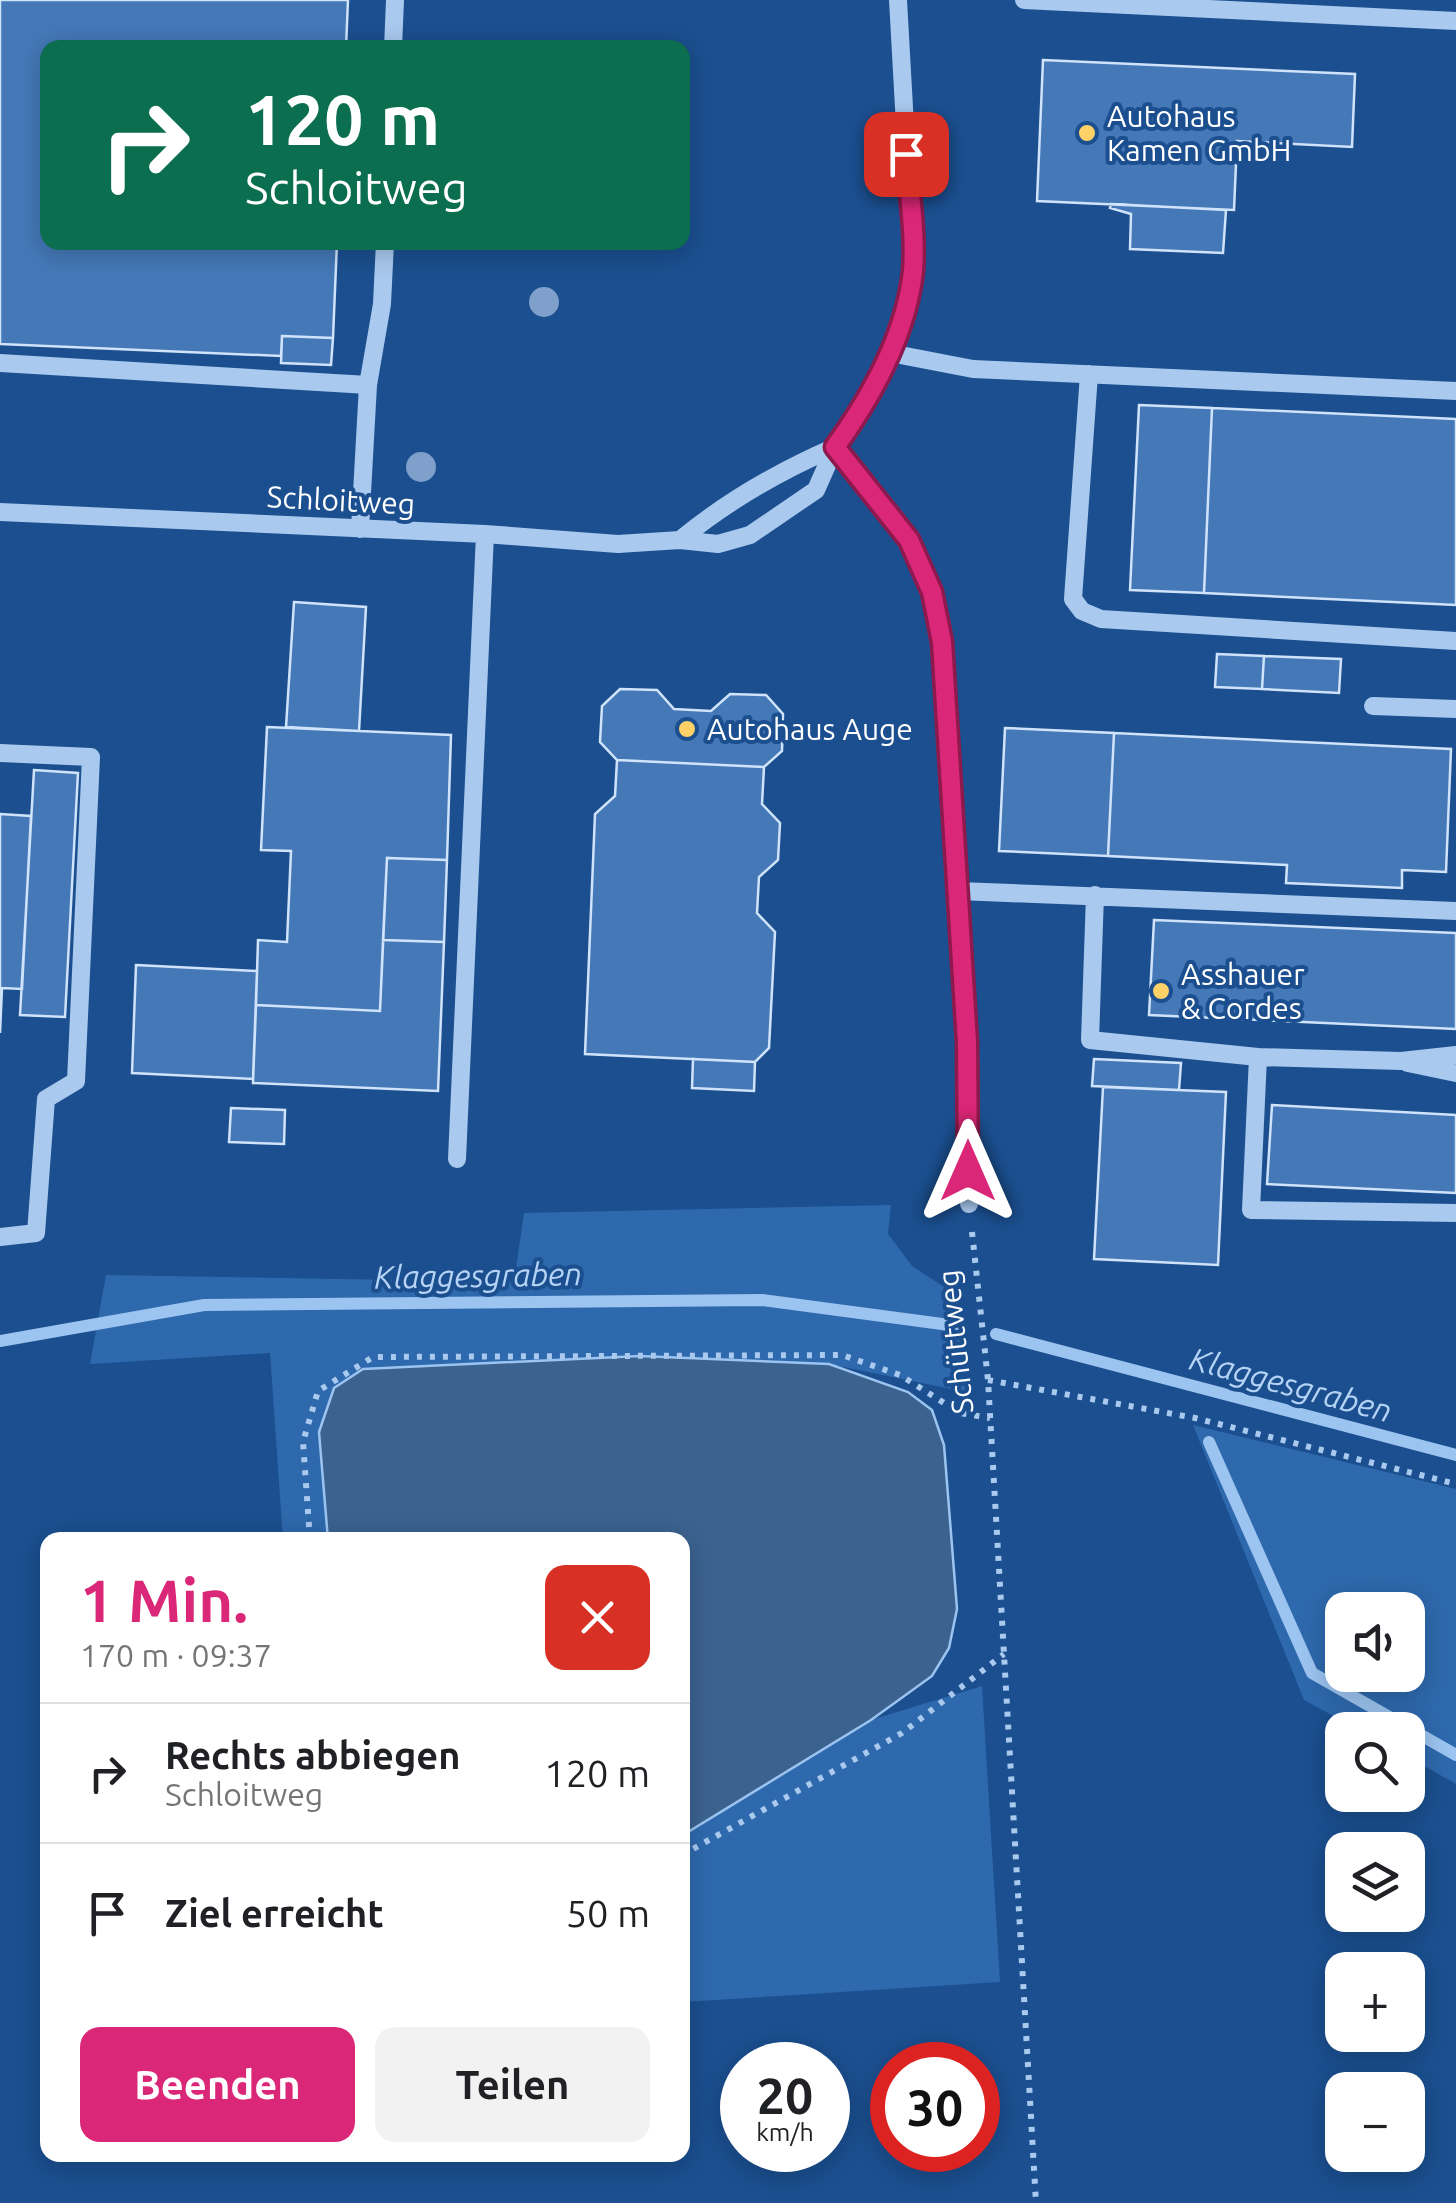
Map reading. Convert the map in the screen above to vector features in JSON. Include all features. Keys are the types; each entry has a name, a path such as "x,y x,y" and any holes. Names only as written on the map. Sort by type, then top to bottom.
{"street":[{"path":"394,40 396,0"},
{"name":"Schloitweg","path":"0,512 486,534 618,544 680,540 718,544 750,536 816,490 835,447 862,411 890,353 904,312 913,269 898,0"},
{"path":"1024,0 1456,21"},
{"path":"360,528 368,385 382,304 385,250"},
{"path":"890,353 973,370 1456,391"},
{"path":"0,363 368,385"},
{"path":"1088,374 1073,599 1082,611 1101,619 1456,640"},
{"path":"680,540 709,516 791,466 835,447 909,540 932,592 942,642 967,1042 968,1204"},
{"path":"457,1160 486,534"},
{"path":"1373,706 1456,709"},
{"path":"0,754 91,757 76,1081 46,1099 36,1233 0,1238"},
{"path":"958,891 1456,911"},
{"path":"1095,895 1090,1040 1258,1056 1401,1061 1456,1055"},
{"path":"1258,1056 1250,1210 1456,1213"},
{"path":"1401,1061 1456,1073"}],"path":[{"name":"Schüttweg","path":"968,1204 991,1418 1036,2203"},
{"path":"309,1532 303,1442 318,1391 373,1357 842,1355 900,1375 960,1413 991,1418"},
{"path":"988,1380 1195,1418 1456,1484"},
{"path":"690,1850 902,1733 1005,1653"}],"shaded area":[{"path":"891,1205 888,1234 912,1266 958,1296 966,1392 829,1364 319,1432 327,1532 282,1532 270,1353 90,1364 106,1275 514,1282 524,1213"},
{"path":"640,1356 829,1364 908,1392 932,1410 944,1445 957,1609 949,1648 932,1676 871,1720 690,1831 690,1532 327,1532 319,1432 334,1388 363,1369"},
{"path":"1193,1425 1456,1489 1456,1784 1425,1767 1425,1712 1326,1712 1304,1700"},
{"path":"982,1686 1000,1982 690,2002 690,1831 871,1720"}],"building":[{"path":"0,0 348,0 346,40 40,40 40,250 337,250 333,338 282,336 281,356 0,344"},
{"path":"1043,60 1355,74 1352,147 1237,141 1234,210 1037,201"},
{"path":"1111,204 1226,210 1223,253 1130,249 1131,214 1110,208"},
{"path":"282,336 333,338 331,365 281,363"},
{"path":"1139,405 1212,408 1204,593 1130,590"},
{"path":"1212,408 1456,419 1456,605 1204,593"},
{"path":"294,602 366,607 359,731 286,727"},
{"path":"1217,654 1264,656 1262,689 1215,687"},
{"path":"1264,656 1341,659 1339,693 1262,689"},
{"path":"620,689 657,690 674,709 711,711 730,694 766,695 783,714 782,751 764,767 617,760 600,742 602,706"},
{"path":"267,727 451,735 447,860 387,858 380,1011 256,1005 258,940 287,942 291,851 261,850"},
{"path":"1005,728 1114,733 1108,856 999,851"},
{"path":"1114,733 1451,749 1446,872 1402,870 1402,888 1286,883 1287,865 1108,856"},
{"path":"617,760 764,767 762,804 780,823 778,860 759,877 757,913 775,932 769,1048 755,1062 585,1054 595,814 615,796"},
{"path":"34,770 78,773 65,1017 20,1015"},
{"path":"0,814 31,816 22,989 2,988 0,1033"},
{"path":"387,858 447,860 444,942 383,940"},
{"path":"1154,920 1456,933 1456,1029 1149,1015"},
{"path":"383,940 444,942 438,1091 253,1083 256,1005 380,1011"},
{"path":"136,965 257,971 253,1079 132,1073"},
{"path":"693,1059 755,1062 754,1091 692,1088"},
{"path":"1094,1059 1181,1063 1179,1090 1092,1086"},
{"path":"1103,1087 1226,1092 1218,1265 1094,1259"},
{"path":"1272,1105 1456,1115 1456,1193 1267,1184"},
{"path":"231,1108 285,1110 284,1144 229,1142"}],"waterway":[{"name":"Klaggesgraben","path":"0,1341 204,1305 762,1300 957,1326"},
{"name":"Klaggesgraben","path":"996,1334 1456,1455"},
{"path":"1209,1442 1312,1673 1456,1755"}],"place":[{"name":"Autohaus Kamen GmbH","path":"1087,133"},
{"name":"Autohaus Auge","path":"687,729"},
{"name":"Asshauer & Cordes","path":"1161,991"}],"route":[{"path":"906,154 913,269 904,312 890,353 862,411 835,447 909,540 932,592 942,642 967,1042 968,1171"}]}
